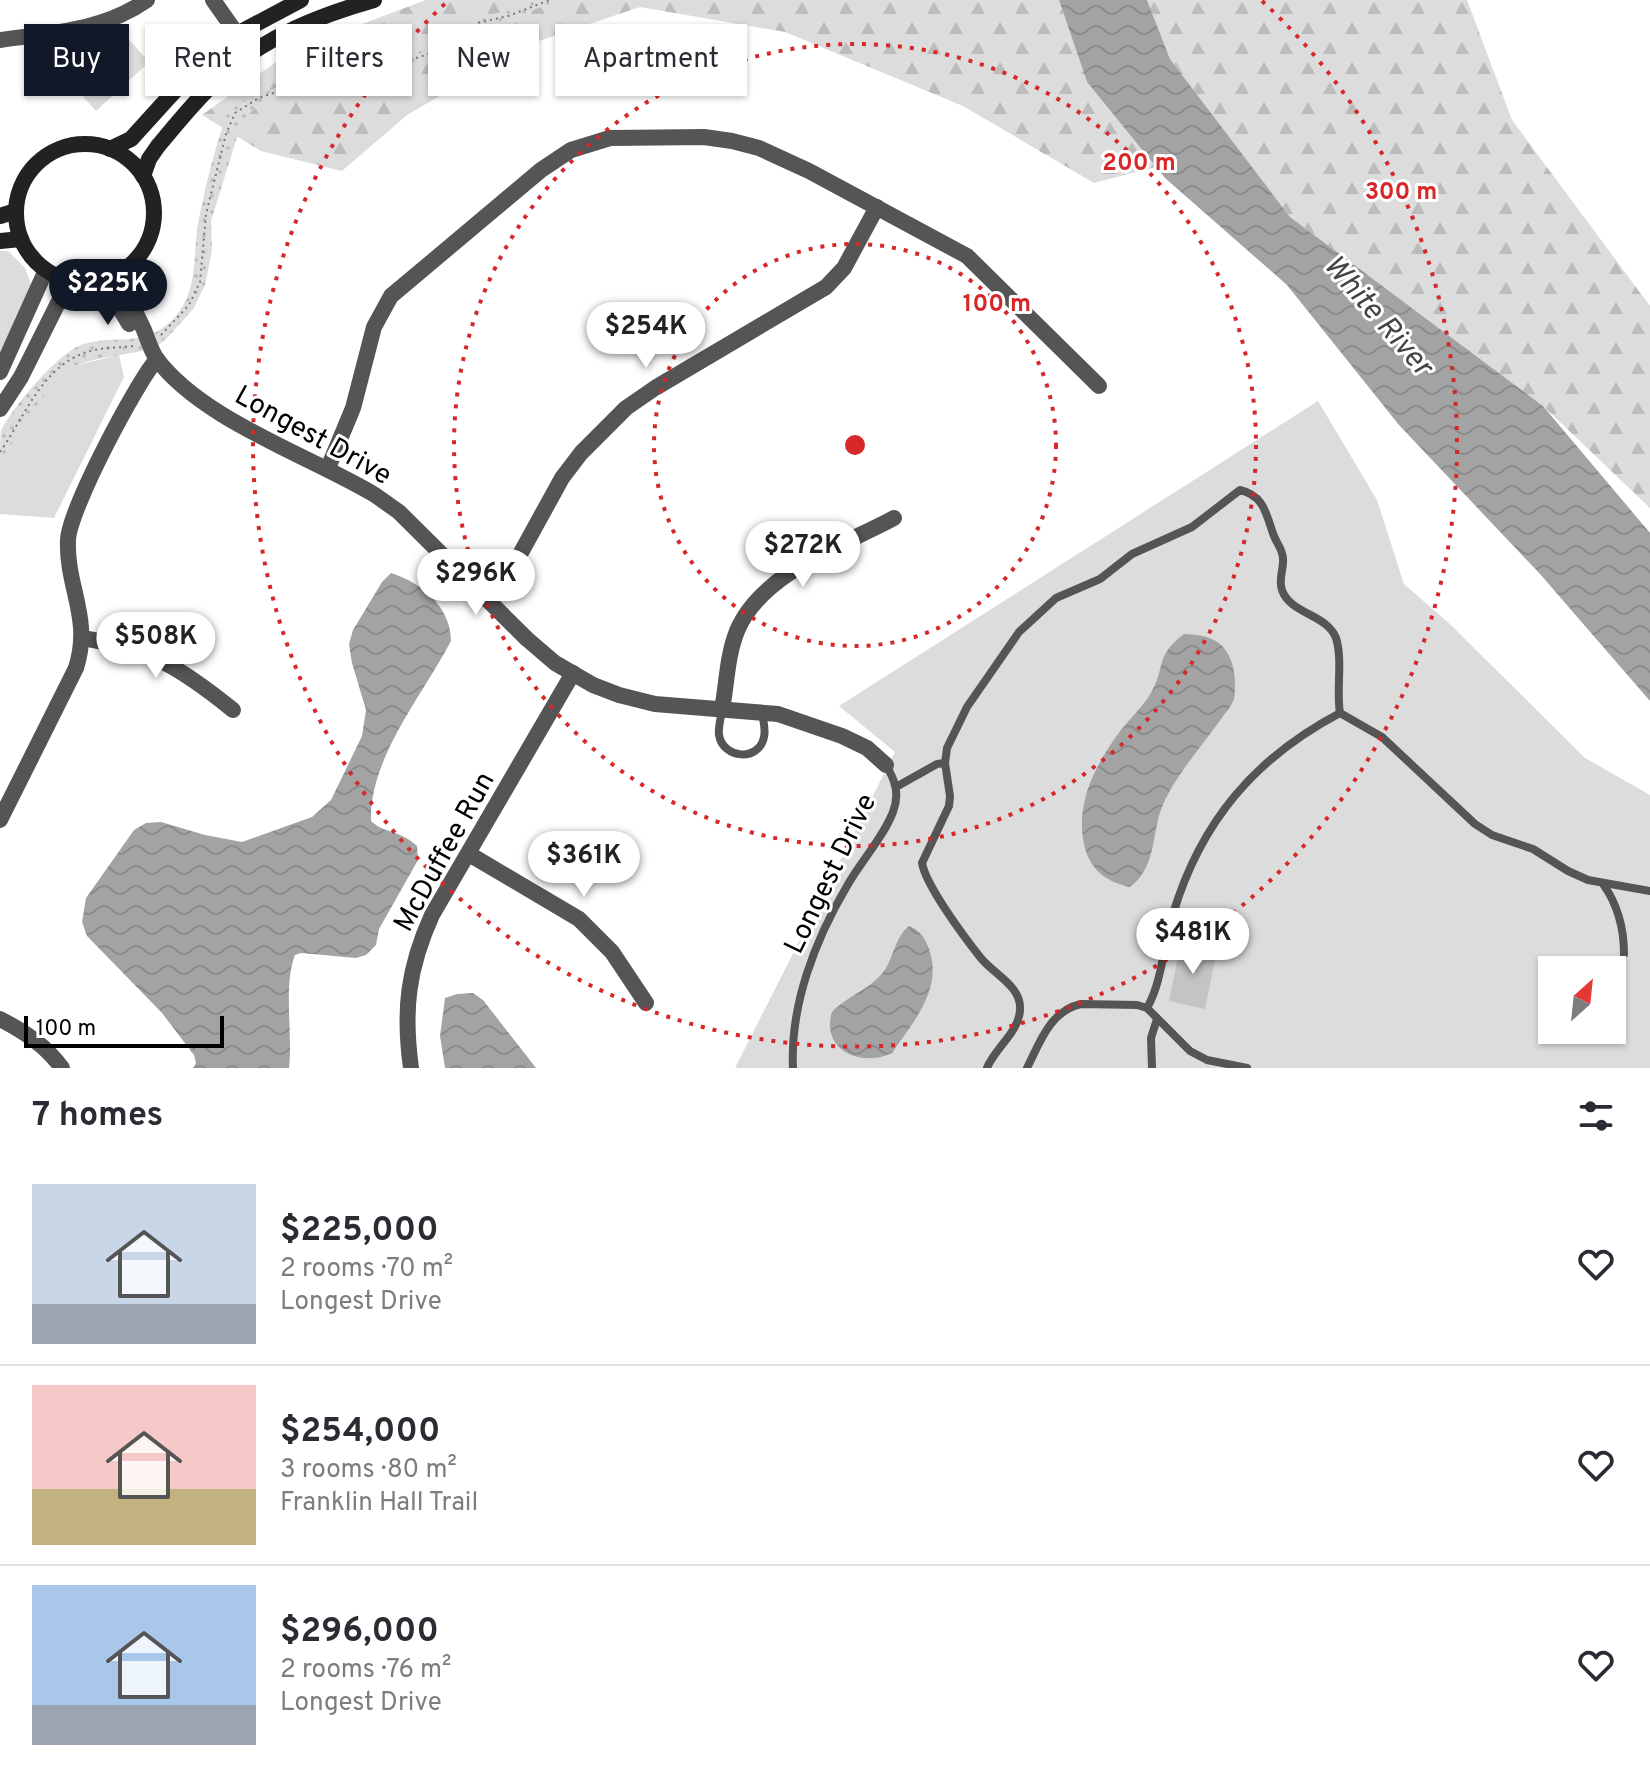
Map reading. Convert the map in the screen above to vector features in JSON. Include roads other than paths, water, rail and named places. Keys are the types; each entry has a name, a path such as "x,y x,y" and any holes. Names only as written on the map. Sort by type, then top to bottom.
{"main road":[{"path":"256,24 301,0"},
{"path":"260,49 315,19 374,0"},
{"path":"110,149 131,139 170,96"},
{"path":"143,176 149,159 203,96"},
{"path":"71,146 110,149 129,160 143,176 153,200 149,239 136,261 112,277 77,282 46,270 31,257 8,213 37,164 71,146"},
{"path":"0,241 21,239"}],"street":[{"path":"0,40 90,27 116,18 147,0"},
{"path":"213,0 230,24"},
{"path":"328,468 350,417 374,327 391,296 541,170 571,150 610,138 704,137 732,141 759,148 877,207 967,256 1099,386"},
{"path":"481,594 518,558 562,478 601,430 655,388 826,287 844,268 877,207"},
{"name":"Longest Drive","path":"136,261 128,279 128,297 147,336 146,341"},
{"path":"0,372 46,270"},
{"path":"0,409 77,282"},
{"name":"Longest Drive","path":"77,282 110,292 132,329 146,341 157,359 186,389 215,410 328,468 399,512 555,663 619,695 655,704 762,712 786,717 842,736 867,748 886,765"},
{"path":"0,820 76,668 82,638 68,540 76,510 140,381 157,359"},
{"path":"722,709 729,656 737,632 746,612 762,594 779,579 894,518"},
{"path":"82,638 133,648 173,665 233,710"},
{"name":"McDuffee Run","path":"411,1068 406,1022 407,997 418,947 432,915 573,673"},
{"path":"469,854 579,919 612,952 646,1003"},
{"path":"0,1019 49,1051 62,1068"}],"lane":[{"path":"987,1068 993,1053 1017,1022 1020,1007 1017,994 982,960 923,870 924,856 949,806 945,763 947,748 958,721 1013,640 1035,615 1056,598 1100,579 1132,554 1192,527 1240,490 1254,496 1267,514 1283,552 1282,592 1290,601 1321,621 1334,635 1338,655 1340,713"},
{"path":"722,709 718,732 721,742 725,749 736,755 752,754 761,746 764,736 762,712"},
{"path":"1340,713 1382,737 1483,830 1533,849 1576,876 1603,884 1650,891"},
{"path":"1147,1008 1153,997 1179,894 1211,826 1236,791 1256,770 1340,713"},
{"path":"896,787 937,764 945,763"},
{"name":"Longest Drive","path":"793,1068 796,1021 814,955 847,886 893,813 896,787 886,765"},
{"path":"1603,884 1617,907 1624,954"},
{"path":"1027,1068 1054,1018 1072,1006 1137,1005 1147,1008 1198,1056 1247,1068"},
{"path":"1152,1068 1151,1038 1157,1019"}],"water":[{"name":"White River","path":"1059,0 1147,0 1170,59 1290,217 1543,406 1650,533 1650,701 1540,574 1399,425 1287,285 1165,178 1087,82"},
{"path":"391,573 413,583 433,598 450,629 451,641 388,751 373,797 371,821 417,846 418,860 379,929 376,945 366,955 356,958 295,955 289,995 289,1068 193,1068 196,1063 194,1055 162,1013 87,936 82,922 86,898 134,830 146,823 161,822 242,842 312,817 331,800 362,736 366,710 349,644 353,630 382,582"},
{"path":"1184,634 1207,637 1224,648 1233,667 1234,699 1171,789 1160,811 1146,868 1130,887 1106,878 1090,861 1082,829 1085,799 1103,756 1149,696 1165,655"},
{"path":"909,926 924,938 932,964 932,978 924,1004 892,1053 880,1057 857,1057 838,1046 832,1037 832,1012 879,977"},
{"path":"473,993 483,1000 536,1068 445,1068 440,1036 445,998"}]}
